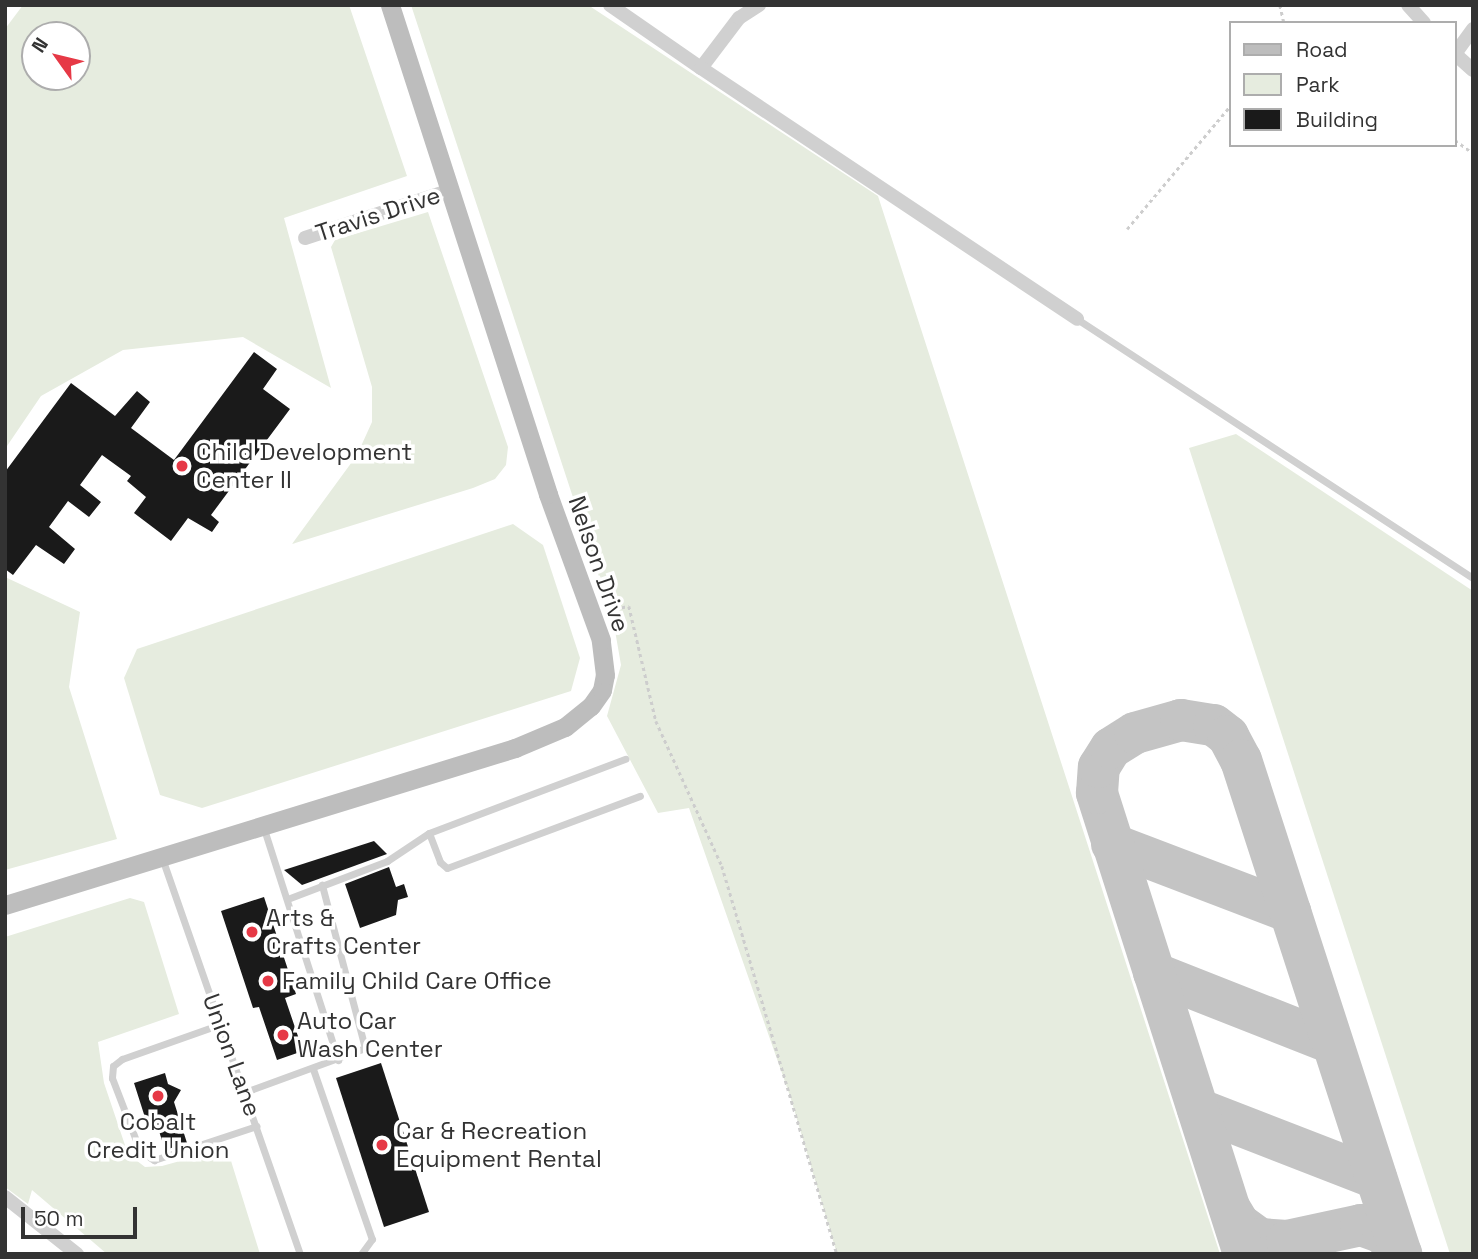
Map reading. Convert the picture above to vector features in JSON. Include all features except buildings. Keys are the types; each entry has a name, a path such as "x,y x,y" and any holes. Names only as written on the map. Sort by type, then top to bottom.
{"street":[{"name":"Nelson Drive","path":"5,905 515,748 565,727 591,706 605,675 601,640 390,5"},
{"path":"610,5 1077,320"},
{"path":"701,68 739,18 759,5"},
{"path":"1408,5 1422,21"},
{"path":"1457,51 1473,29"},
{"path":"1457,56 1473,70"},
{"name":"Travis Drive","path":"305,238 451,190"},
{"path":"7,1200 77,1254"}],"lane":[{"path":"1077,320 1473,578"},
{"path":"289,898 387,861 429,833 625,759"},
{"path":"429,833 440,862 447,868 640,796"},
{"path":"263,825 289,898 338,1060"},
{"name":"Union Lane","path":"161,857 246,1092 300,1254"},
{"path":"246,1092 363,1051 366,1045 322,886"},
{"path":"221,1024 122,1059 113,1066 112,1078 139,1151 154,1160 257,1126"},
{"path":"313,1069 372,1239 361,1254"}],"path":[{"path":"1127,229 1230,106"},
{"path":"1457,141 1473,153"},
{"path":"591,612 629,606 656,721 722,866 837,1254"}],"green space":[{"path":"23,5 349,5 407,176 284,218 331,388 243,337 123,350 41,396 5,449 5,29"},
{"path":"411,5 588,5 878,196 1220,1254 837,1254 790,1096 689,808 658,813 607,716 621,665 613,619"},
{"path":"428,212 508,447 506,465 495,479 473,488 292,544 357,455 372,422 372,387 331,247 335,240"},
{"path":"1236,434 1473,591 1473,1254 1450,1254 1189,448"},
{"path":"513,524 543,545 580,658 571,691 202,808 160,795 124,678 137,649"},
{"path":"5,577 80,612 69,687 117,839 5,870"},
{"path":"130,898 144,902 179,1014 98,1042 104,1083 128,1154 145,1167 162,1166 227,1148 260,1254 107,1254 32,1190 28,1204 5,1187 5,937"}],"taxiway":[{"path":"1244,1254 1097,793 1099,767 1111,748 1135,733 1181,720 1214,725 1228,736 1241,760 1401,1254"},
{"path":"1112,844 1290,912"},
{"path":"1154,973 1332,1043"},
{"path":"1198,1109 1376,1178"},
{"path":"1230,1209 1239,1224 1260,1239 1287,1241 1361,1225 1383,1233 1401,1254"}],"place":[{"name":"Child Development Center II","path":"182,466"},
{"name":"Arts & Crafts Center","path":"252,932"},
{"name":"Family Child Care Office","path":"268,981"},
{"name":"Auto Car Wash Center","path":"283,1035"},
{"name":"Cobalt Credit Union","path":"158,1096"},
{"name":"Car & Recreation Equipment Rental","path":"382,1145"}]}
